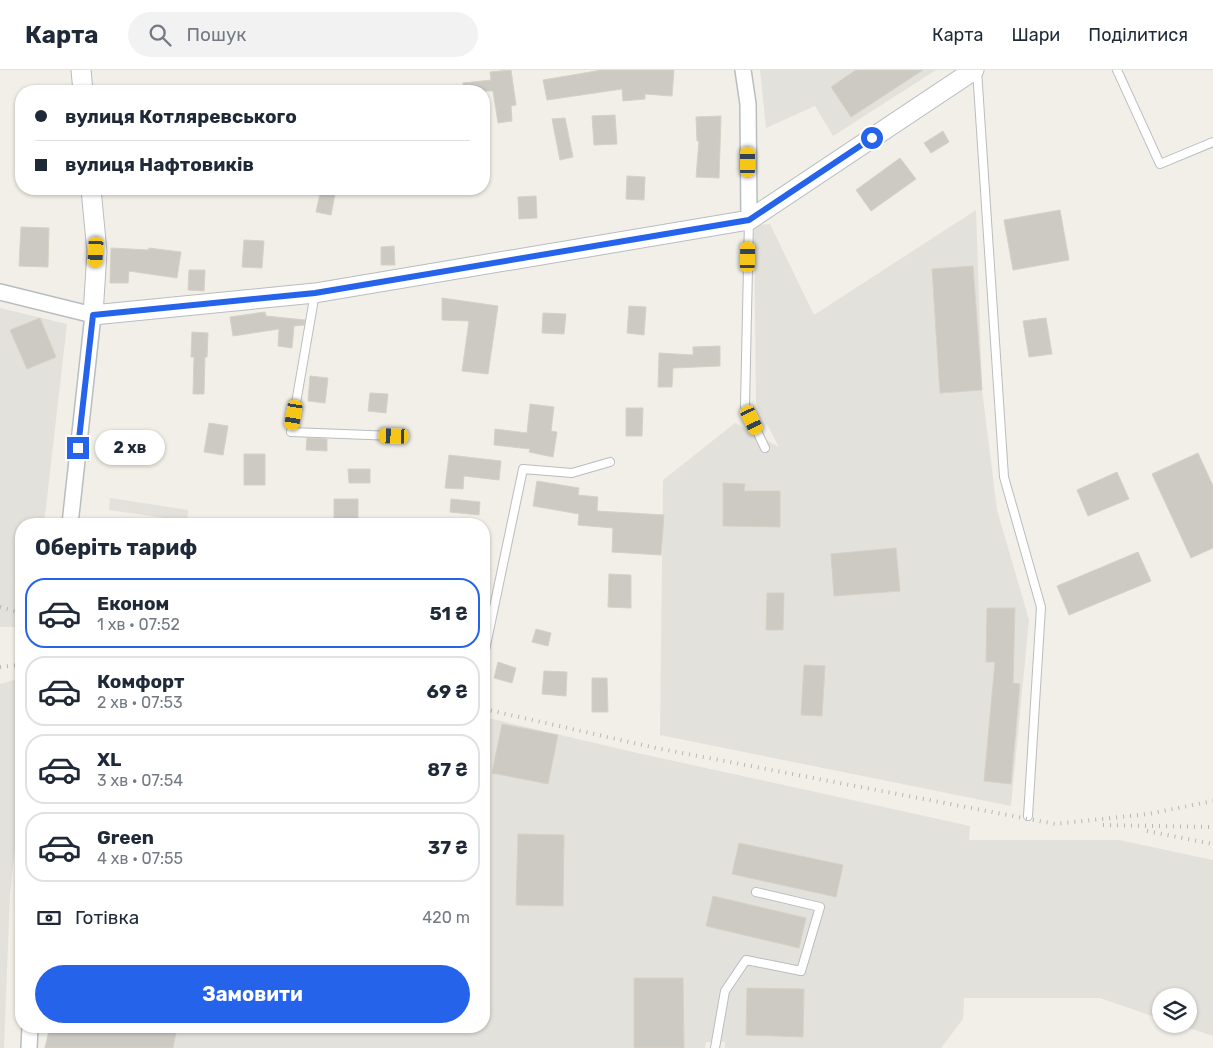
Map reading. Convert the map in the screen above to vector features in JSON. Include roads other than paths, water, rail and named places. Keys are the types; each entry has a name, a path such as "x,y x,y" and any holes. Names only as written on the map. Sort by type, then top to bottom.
{"street":[{"path":"81,70 82,85"},
{"path":"743,70 748,104 749,220"},
{"path":"0,292 93,315 315,293 749,220 975,70"},
{"path":"71,518 93,315 96,252 91,195"},
{"path":"29,1048 30,1033"}],"lane":[{"path":"975,70 1004,477 1041,607 1028,816"},
{"path":"1117,70 1160,164 1213,142"},
{"path":"749,220 745,406 765,448"},
{"path":"315,293 291,432 394,436"},
{"path":"490,627 523,469 572,473 610,462"},
{"path":"715,1048 725,991 746,960 801,971 820,907 756,892"}],"railway":[{"path":"0,607 15,611"},
{"path":"0,667 15,666"},
{"path":"490,710 656,748 1055,824 1148,814 1213,801"},
{"path":"1103,825 1213,827"},
{"path":"1147,831 1213,844"}]}
